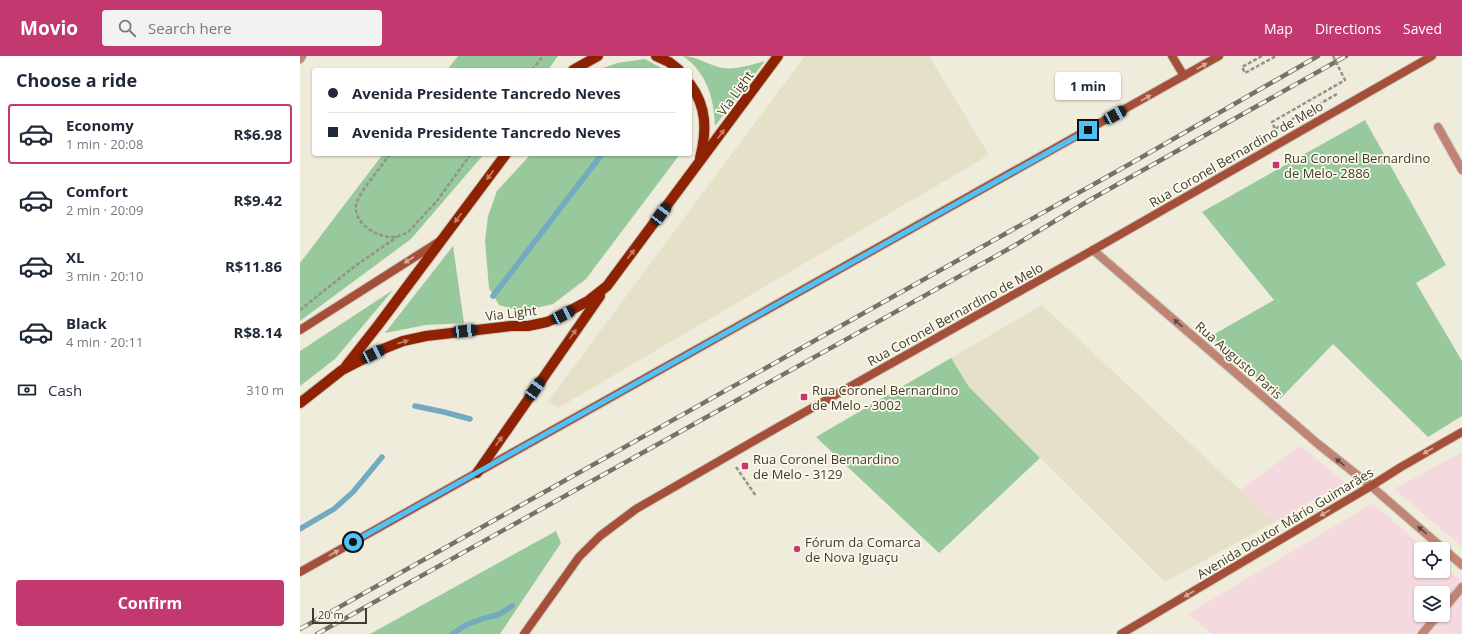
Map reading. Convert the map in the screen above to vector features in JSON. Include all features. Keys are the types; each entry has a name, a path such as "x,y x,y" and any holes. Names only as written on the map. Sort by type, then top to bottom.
{"main road":[{"path":"572,68 581,56"},
{"path":"575,68 598,56"},
{"path":"656,56 676,68"},
{"name":"Via Light","path":"342,370 389,347 415,338 528,326 547,322 588,301 607,286 778,56"},
{"path":"1172,56 1184,76"},
{"path":"300,572 1219,56"},
{"name":"Rua Coronel Bernardino de Melo","path":"524,634 579,557 600,536 636,509 1432,56"},
{"path":"692,87 701,105 705,123 704,143 697,166"},
{"path":"300,403 342,370 379,324 504,156"},
{"path":"300,330 442,239"},
{"path":"477,473 607,286"},
{"name":"Avenida Doutor Mário Guimarães","path":"1121,634 1462,432"}],"street":[{"path":"1438,127 1462,170"},
{"name":"Rua Augusto Paris","path":"1093,250 1318,444 1371,486 1462,565"},
{"path":"1450,602 1462,587"},
{"path":"1422,634 1432,622"}],"path":[{"path":"534,68 543,56"},
{"path":"1262,56 1242,67 1245,73 1276,56"},
{"path":"1333,56 1345,80 1272,122 1275,129 1337,94"},
{"path":"389,156 362,193 356,206 356,212 362,223 370,229 386,236 398,236"},
{"path":"300,310 349,271 398,236 409,231 436,202 469,156"},
{"path":"729,456 756,496"}],"shaded area":[{"path":"805,56 929,56 989,155 558,408 548,401"},
{"path":"1042,305 1274,522 1165,582 969,387 951,358"},
{"path":"1300,446 1345,482 1274,522 1240,490"},
{"path":"1462,452 1462,547 1394,489"},
{"path":"1373,503 1417,542 1414,542 1414,578 1450,578 1450,571 1462,581 1462,634 1212,634 1188,614"}],"green space":[{"path":"458,56 558,56 549,68 449,68"},
{"path":"683,56 693,57 722,68 744,67 765,61 715,126 713,106 708,87 698,70"},
{"path":"645,59 661,68 603,68 617,63"},
{"path":"1365,120 1446,265 1416,283 1462,361 1462,416 1428,437 1333,344 1280,399 1211,336 1274,300 1202,212"},
{"path":"381,156 482,156 411,239 300,321 300,263"},
{"path":"529,156 678,156 586,279 553,304 532,309 513,309 499,305 489,288 485,241 488,216 497,191"},
{"path":"453,246 464,323 426,325 385,333"},
{"path":"393,290 335,359 300,386 300,351"},
{"path":"951,358 969,387 1040,458 939,553 816,437"},
{"path":"556,531 561,543 500,634 370,634"}],"waterway":[{"path":"493,296 600,156"},
{"path":"415,406 470,419"},
{"path":"300,529 334,509 353,492 382,457"},
{"path":"452,634 468,624 498,615 512,606"}],"railway":[{"path":"300,629 1128,165 1318,56"},
{"path":"317,634 1012,247 1088,201 1346,56"}],"place":[{"name":"Rua Coronel Bernardino de Melo- 2886","path":"1276,165"},
{"name":"Rua Coronel Bernardino de Melo - 3002","path":"804,397"},
{"name":"Rua Coronel Bernardino de Melo - 3129","path":"745,466"},
{"name":"Fórum da Comarca de Nova Iguaçu","path":"797,549"}],"route":[{"path":"353,542 1088,130"}]}
